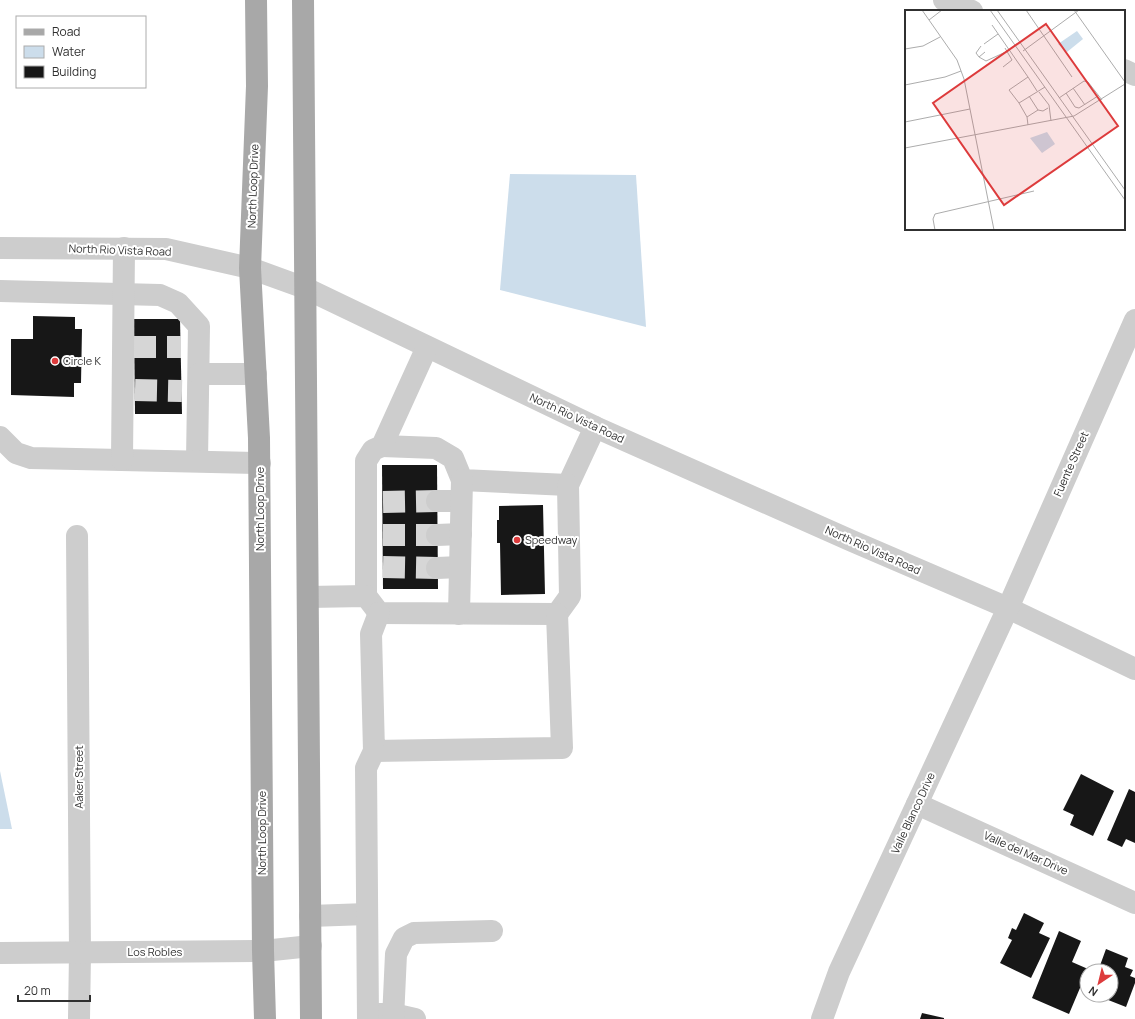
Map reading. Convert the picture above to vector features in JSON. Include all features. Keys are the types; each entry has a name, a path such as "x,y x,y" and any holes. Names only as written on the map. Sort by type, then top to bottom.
{"main road":[{"name":"North Loop Drive","path":"256,0 257,86 250,268 260,462 263,952 265,1019"},
{"path":"303,0 311,1019"}],"street":[{"path":"944,0 969,10"},
{"path":"1125,70 1135,75"},
{"name":"North Rio Vista Road","path":"0,248 166,249 250,268 305,288 595,427 852,541 1008,608 1135,669"},
{"path":"122,460 129,390 129,347 124,294 124,248"},
{"path":"0,290 160,295 178,303 199,326 190,347 197,461"},
{"name":"Fuente Street","path":"1008,608 1135,320"},
{"path":"382,446 427,347"},
{"path":"193,385 256,374"},
{"path":"374,750 562,748 558,614 570,596 568,485 595,427"},
{"path":"0,437 16,453 31,458 260,462"},
{"path":"366,596 374,566 374,503 366,461 373,450 382,446 436,448 453,458 461,490 459,614"},
{"path":"437,501 461,490 568,485"},
{"path":"437,535 461,534"},
{"name":"Aaker Street","path":"77,536 80,953 79,1019"},
{"path":"437,568 460,567"},
{"path":"308,597 366,596"},
{"path":"366,596 379,613"},
{"name":"Valle Blanco Drive","path":"822,1019 839,972 1008,608"},
{"path":"379,613 558,614"},
{"path":"379,613 371,634 374,750 366,768 368,1016 415,1019"},
{"name":"Valle del Mar Drive","path":"917,804 1135,903"},
{"path":"310,916 367,914"},
{"path":"393,1017 396,954 404,938 414,933 492,931"},
{"name":"Los Robles","path":"0,953 263,952 310,946"}],"water":[{"path":"510,174 636,175 646,327 500,290"},
{"path":"0,771 12,829 0,829"}],"building":[{"path":"33,316 75,317 75,329 82,329 81,383 74,383 74,397 11,395 11,339 33,339"},
{"path":"134,319 180,319 182,414 135,414"},
{"path":"382,465 437,465 438,589 383,589"},
{"path":"543,505 545,594 501,595 500,543 497,543 497,520 499,520 499,506"},
{"path":"1081,774 1114,791 1093,836 1070,825 1074,815 1063,810"},
{"path":"1129,789 1135,792 1135,843 1126,839 1122,847 1107,840"},
{"path":"1024,913 1044,923 1039,933 1050,938 1031,978 1000,963 1012,940 1008,938 1012,928 1016,930"},
{"path":"1059,931 1081,941 1072,962 1079,965 1079,990 1069,1014 1032,998"},
{"path":"1106,949 1128,958 1125,967 1133,970 1130,976 1135,978 1135,983 1126,1007 1116,1003 1119,1003 1119,963 1101,963"},
{"path":"922,1013 944,1018 944,1019 920,1019"}],"tunnel":[{"path":"134,347 181,347"},
{"path":"135,390 182,391"},
{"path":"383,502 437,501"},
{"path":"383,535 437,535"},
{"path":"383,567 437,568"}],"place":[{"name":"Circle K","path":"55,361"},
{"name":"Speedway","path":"517,540"}]}
